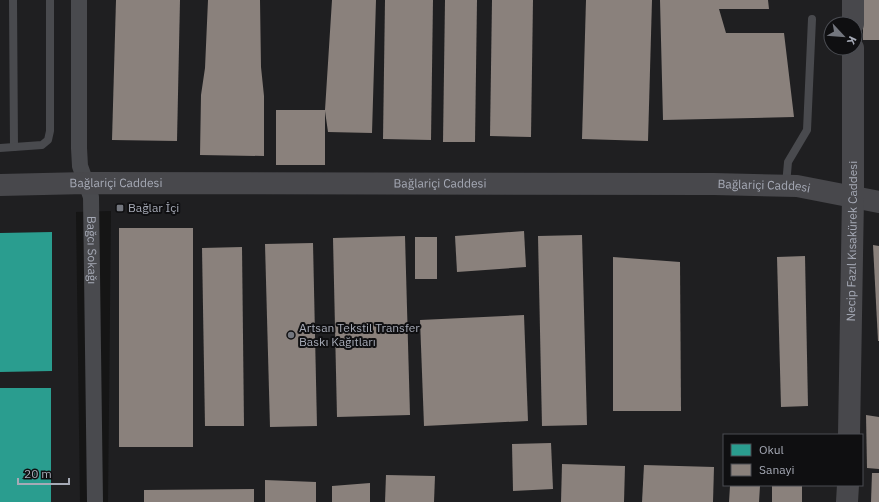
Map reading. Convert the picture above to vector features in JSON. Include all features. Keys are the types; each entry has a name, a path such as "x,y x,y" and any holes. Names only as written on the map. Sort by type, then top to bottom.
{"main road":[{"path":"853,0 853,16"},
{"name":"Necip Fazıl Kısakürek Caddesi","path":"849,434 853,197 853,56"},
{"name":"Bağlariçi Caddesi","path":"0,185 86,183 714,184 797,186 879,202"},
{"path":"847,502 848,486"}],"street":[{"name":"Bağcı Sokağı","path":"79,0 80,166 92,197 94,502"}],"lane":[{"path":"13,0 14,147"},
{"path":"0,148 42,145 48,140 50,131 50,0"},
{"path":"786,186 788,162 807,130 812,19"}],"shaded area":[{"path":"0,0 879,0 879,502 108,502 111,211 76,212 80,502 0,502"}],"building: Okul":[{"path":"52,232 52,371 0,372 0,233"},
{"path":"0,388 51,388 51,502 0,502"}],"building: Sanayi":[{"path":"116,0 180,0 177,141 112,140"},
{"path":"208,0 260,0 261,67 264,96 264,156 200,155 201,95 205,68"},
{"path":"332,0 376,0 372,133 328,132 325,111 325,165 276,165 276,110 325,110"},
{"path":"385,0 433,0 431,140 383,139"},
{"path":"445,0 477,0 475,142 443,142"},
{"path":"492,0 533,0 531,137 490,136"},
{"path":"586,0 652,0 648,141 582,139"},
{"path":"660,0 768,0 769,9 719,9 726,33 784,33 794,117 663,120"},
{"path":"863,0 879,0 879,40 863,40"},
{"path":"119,228 193,228 193,447 119,447"},
{"path":"524,231 526,267 457,272 455,236"},
{"path":"582,235 587,425 542,426 538,236"},
{"path":"405,236 410,415 337,417 333,238"},
{"path":"415,237 437,237 437,279 415,279"},
{"name":"Artsan Tekstil Transfer Baskı Kağıtları","path":"313,243 317,426 270,427 265,244"},
{"path":"873,245 879,246 879,341 878,341"},
{"path":"242,247 244,426 205,426 202,248"},
{"path":"805,256 808,406 781,407 777,257"},
{"path":"613,257 680,262 681,411 613,411"},
{"path":"524,315 528,421 424,426 420,320"},
{"path":"866,415 879,417 879,469 867,468"},
{"path":"551,443 553,489 513,491 512,444"},
{"path":"562,464 625,466 624,502 561,502"},
{"path":"644,465 714,467 713,502 642,502"},
{"path":"872,473 879,473 879,502 871,502"},
{"path":"386,475 435,476 434,502 385,502"},
{"path":"265,480 316,482 316,502 265,502"},
{"path":"370,483 370,502 332,502 332,486"},
{"path":"730,486 760,486 759,502 729,502"},
{"path":"772,486 802,486 802,502 772,502"},
{"path":"254,489 254,502 144,502 144,490"}],"place":[{"name":"Bağlar İçi","path":"120,208"},
{"name":"Artsan Tekstil Transfer Baskı Kağıtları","path":"291,335"}]}
